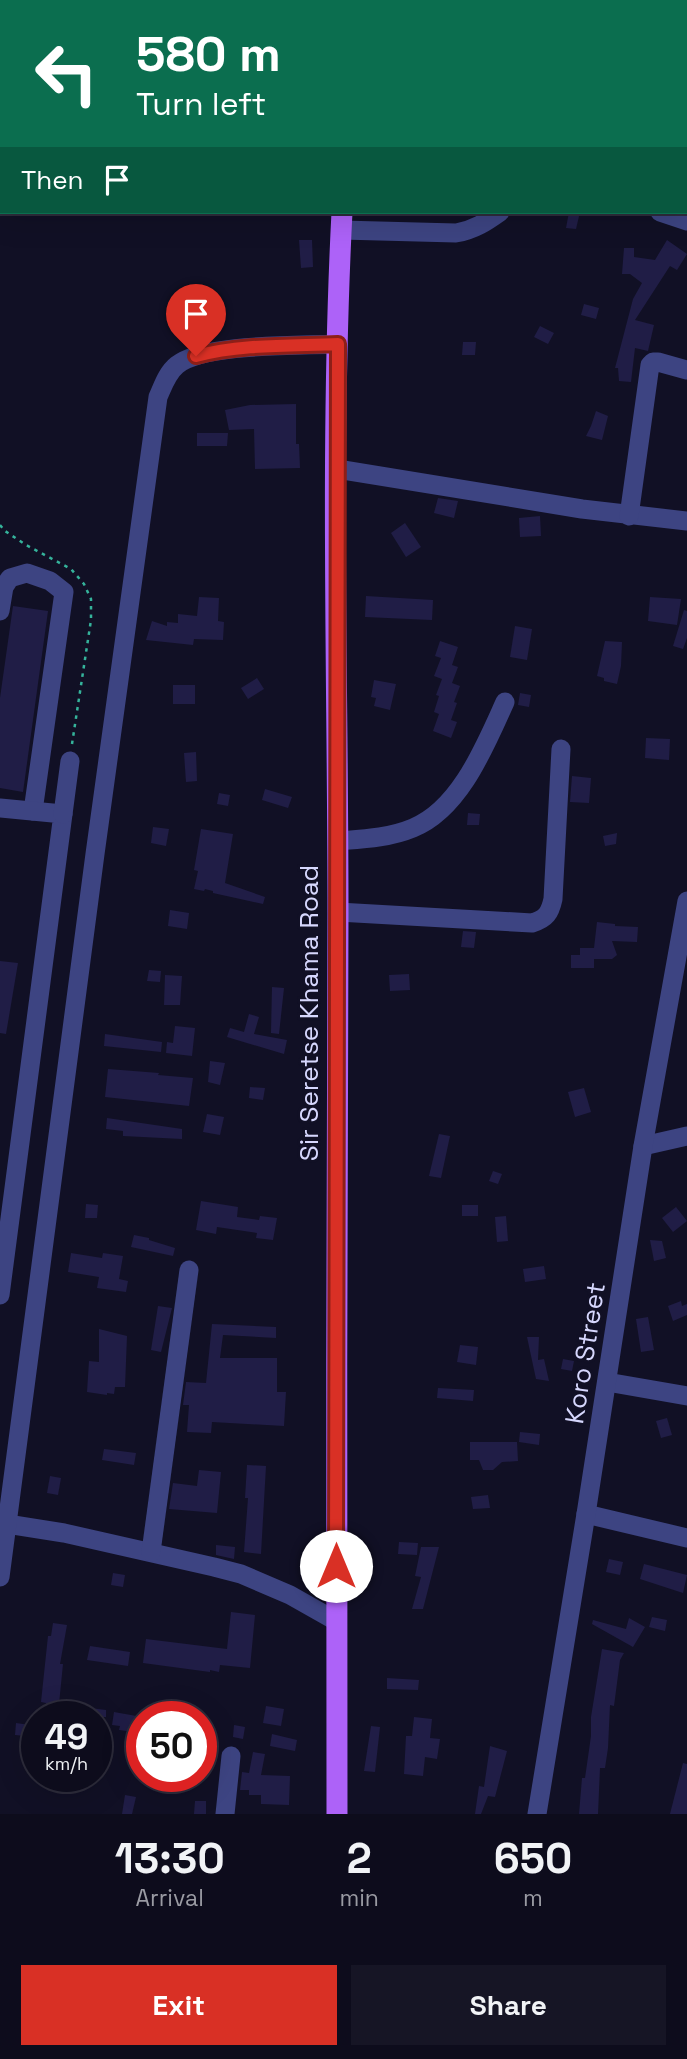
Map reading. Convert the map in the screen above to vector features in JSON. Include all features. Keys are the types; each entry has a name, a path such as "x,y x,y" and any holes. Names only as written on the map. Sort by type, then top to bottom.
{"main road":[{"name":"Sir Seretse Khama Road","path":"337,1814 337,469 342,221"}],"street":[{"path":"342,221 456,233 469,231 497,214"},
{"path":"666,214 687,221"},
{"path":"0,1577 158,397 177,364 196,356 237,349 338,344"},
{"path":"629,516 650,365 658,362 687,370"},
{"path":"337,469 629,516 687,521"},
{"path":"0,611 4,587 10,579 27,573 50,582 64,592 33,811"},
{"path":"338,841 383,836 413,828 447,805 485,747 505,702"},
{"path":"338,912 532,923 543,920 550,912 553,898 561,750"},
{"path":"0,1295 70,761"},
{"path":"0,808 63,814"},
{"name":"Koro Street","path":"537,1814 643,1146 687,901"},
{"path":"643,1146 687,1136"},
{"path":"151,1552 189,1270"},
{"path":"607,1382 687,1396"},
{"path":"586,1514 687,1538"},
{"path":"8,1524 64,1533 241,1574 290,1595 336,1620"},
{"path":"225,1814 231,1756"}],"building":[{"path":"569,214 580,214 576,229 566,228"},
{"path":"299,240 312,240 313,267 301,268"},
{"path":"667,240 687,254 677,270 670,266 635,320 654,325 648,351 635,348 631,382 619,381 618,368 615,368 633,299 642,283 630,274 622,274 624,248 634,248 634,257 655,260"},
{"path":"584,304 599,308 596,319 581,315"},
{"path":"540,326 554,333 548,344 534,337"},
{"path":"463,342 476,342 475,355 462,355"},
{"path":"296,404 296,444 299,444 300,468 255,469 254,429 229,430 225,410 250,405"},
{"path":"596,411 608,416 602,440 586,436"},
{"path":"197,433 228,433 227,446 197,446"},
{"path":"438,498 458,501 454,518 434,513"},
{"path":"540,516 541,536 520,537 519,518"},
{"path":"405,523 421,547 406,557 391,533"},
{"path":"366,596 433,600 432,620 365,617"},
{"path":"199,597 219,598 218,621 224,622 223,640 194,639 193,645 146,640 152,621 167,626 167,622 178,623 178,614 197,616"},
{"path":"650,597 681,599 677,625 648,621"},
{"path":"13,606 48,611 23,792 0,788 0,698"},
{"path":"684,610 687,611 687,638 683,649 673,646"},
{"path":"515,626 532,629 527,660 510,657"},
{"path":"440,641 458,647 452,665 458,667 452,683 460,686 451,720 457,722 451,738 433,731 439,714 434,712 439,696 436,695 442,679 434,676 441,658 435,656"},
{"path":"605,641 622,642 617,684 597,676"},
{"path":"257,678 264,689 248,699 241,688"},
{"path":"374,680 396,684 390,710 374,706 376,698 371,697"},
{"path":"173,685 195,685 195,704 173,704"},
{"path":"520,693 531,695 529,707 518,705"},
{"path":"646,738 670,739 669,760 645,758"},
{"path":"196,752 197,781 186,782 184,753"},
{"path":"572,776 591,778 589,803 570,802"},
{"path":"265,789 292,797 288,808 262,800"},
{"path":"219,793 230,795 228,806 217,804"},
{"path":"468,813 480,814 479,825 467,825"},
{"path":"153,827 169,829 166,846 151,843"},
{"path":"201,829 233,834 225,883 265,897 263,904 205,889 194,889 198,871 194,870"},
{"path":"617,833 616,844 605,846 603,836"},
{"path":"170,910 189,913 187,929 168,926"},
{"path":"597,922 638,927 637,942 612,941 617,955 612,959 594,959 594,968 571,968 571,955 580,955 580,948 594,948"},
{"path":"463,931 476,932 474,948 461,947"},
{"path":"0,961 18,963 6,1034 0,1033"},
{"path":"149,970 161,971 160,982 147,981"},
{"path":"409,974 410,990 390,991 389,975"},
{"path":"165,975 182,976 180,1005 164,1005"},
{"path":"272,987 284,988 279,1034 271,1033"},
{"path":"249,1014 259,1017 254,1034 287,1040 284,1054 227,1037 230,1028 244,1032"},
{"path":"175,1026 195,1028 192,1056 166,1053 167,1042 173,1043"},
{"path":"105,1034 162,1042 161,1052 104,1046"},
{"path":"210,1061 225,1063 220,1085 208,1082"},
{"path":"108,1069 193,1078 189,1106 105,1097"},
{"path":"250,1087 265,1088 263,1100 249,1098"},
{"path":"584,1088 591,1112 575,1117 568,1092"},
{"path":"207,1114 224,1117 220,1135 203,1132"},
{"path":"107,1118 182,1129 182,1139 123,1136 123,1131 106,1129"},
{"path":"439,1134 450,1136 441,1178 429,1176"},
{"path":"493,1171 502,1174 498,1184 489,1181"},
{"path":"201,1201 238,1207 237,1217 259,1220 260,1216 277,1218 273,1240 256,1238 257,1233 217,1227 216,1234 196,1230"},
{"path":"86,1204 98,1205 97,1218 85,1218"},
{"path":"462,1205 478,1205 478,1216 462,1216"},
{"path":"676,1207 687,1221 673,1232 662,1218"},
{"path":"506,1216 508,1241 497,1242 495,1217"},
{"path":"134,1235 175,1248 173,1256 131,1247"},
{"path":"650,1240 662,1241 666,1258 654,1261"},
{"path":"71,1253 102,1258 103,1253 123,1256 119,1279 128,1281 126,1292 97,1288 99,1277 68,1272"},
{"path":"544,1266 546,1279 525,1282 523,1269"},
{"path":"681,1301 682,1306 687,1304 687,1315 673,1321 668,1306"},
{"path":"158,1306 172,1308 161,1352 151,1350"},
{"path":"648,1317 654,1350 641,1352 636,1319"},
{"path":"212,1324 276,1327 276,1338 223,1335 220,1358 277,1358 277,1392 286,1392 284,1426 212,1422 211,1433 187,1432 189,1405 183,1405 186,1382 206,1383"},
{"path":"99,1329 127,1336 125,1387 115,1387 114,1394 87,1392 89,1361 99,1362"},
{"path":"527,1337 539,1337 538,1360 544,1359 549,1381 536,1379"},
{"path":"460,1345 478,1347 476,1365 457,1362"},
{"path":"563,1359 574,1361 572,1371 561,1369"},
{"path":"438,1388 474,1390 473,1401 437,1398"},
{"path":"667,1418 672,1435 661,1438 656,1421"},
{"path":"520,1432 540,1434 539,1445 519,1442"},
{"path":"470,1442 517,1442 518,1461 502,1462 493,1470 483,1470 479,1460 470,1460"},
{"path":"104,1449 136,1453 134,1465 102,1460"},
{"path":"247,1465 266,1466 261,1554 244,1552 248,1498 245,1498"},
{"path":"199,1470 221,1472 217,1513 169,1509 173,1483 197,1486"},
{"path":"50,1476 61,1478 58,1495 47,1493"},
{"path":"488,1495 490,1508 473,1509 471,1497"},
{"path":"399,1542 418,1543 417,1555 398,1554"},
{"path":"216,1545 235,1547 234,1559 216,1555"},
{"path":"421,1547 439,1547 423,1609 412,1609 421,1577 415,1576"},
{"path":"609,1559 623,1562 620,1575 606,1572"},
{"path":"644,1564 687,1575 683,1593 640,1579"},
{"path":"113,1573 125,1575 123,1587 111,1585"},
{"path":"231,1612 255,1615 250,1668 220,1665 219,1672 210,1672 143,1663 146,1639 227,1649"},
{"path":"652,1617 667,1620 665,1631 649,1627"},
{"path":"629,1618 645,1627 633,1647 592,1624 593,1620 626,1629"},
{"path":"53,1623 67,1625 60,1664 63,1664 59,1701 41,1701 48,1636 51,1636"},
{"path":"90,1646 130,1652 128,1666 87,1660"},
{"path":"602,1649 624,1653 620,1660 614,1706 610,1705 605,1768 600,1768 598,1814 579,1814 582,1778 585,1778"},
{"path":"387,1678 419,1680 418,1690 387,1689"},
{"path":"266,1706 284,1709 281,1726 263,1723"},
{"path":"114,1712 126,1714 126,1731 119,1730 120,1726 112,1725"},
{"path":"414,1717 432,1719 430,1738 440,1739 437,1759 425,1757 423,1776 404,1774 406,1736 412,1736"},
{"path":"16,1723 21,1724 21,1736 15,1735"},
{"path":"234,1725 245,1727 243,1739 233,1737"},
{"path":"371,1726 380,1727 375,1772 364,1771"},
{"path":"272,1734 297,1740 295,1751 270,1746"},
{"path":"490,1746 507,1751 495,1797 488,1796 481,1814 475,1814 479,1786 484,1787"},
{"path":"253,1752 265,1754 261,1775 290,1776 289,1805 261,1804 261,1795 249,1795 249,1790 240,1790 242,1772 249,1773"},
{"path":"683,1763 687,1764 687,1814 670,1814"},
{"path":"125,1795 136,1797 132,1814 122,1814"},
{"path":"195,1801 206,1801 206,1814 194,1814"}],"route":[{"path":"196,356 237,349 338,344 336,1566"}]}
